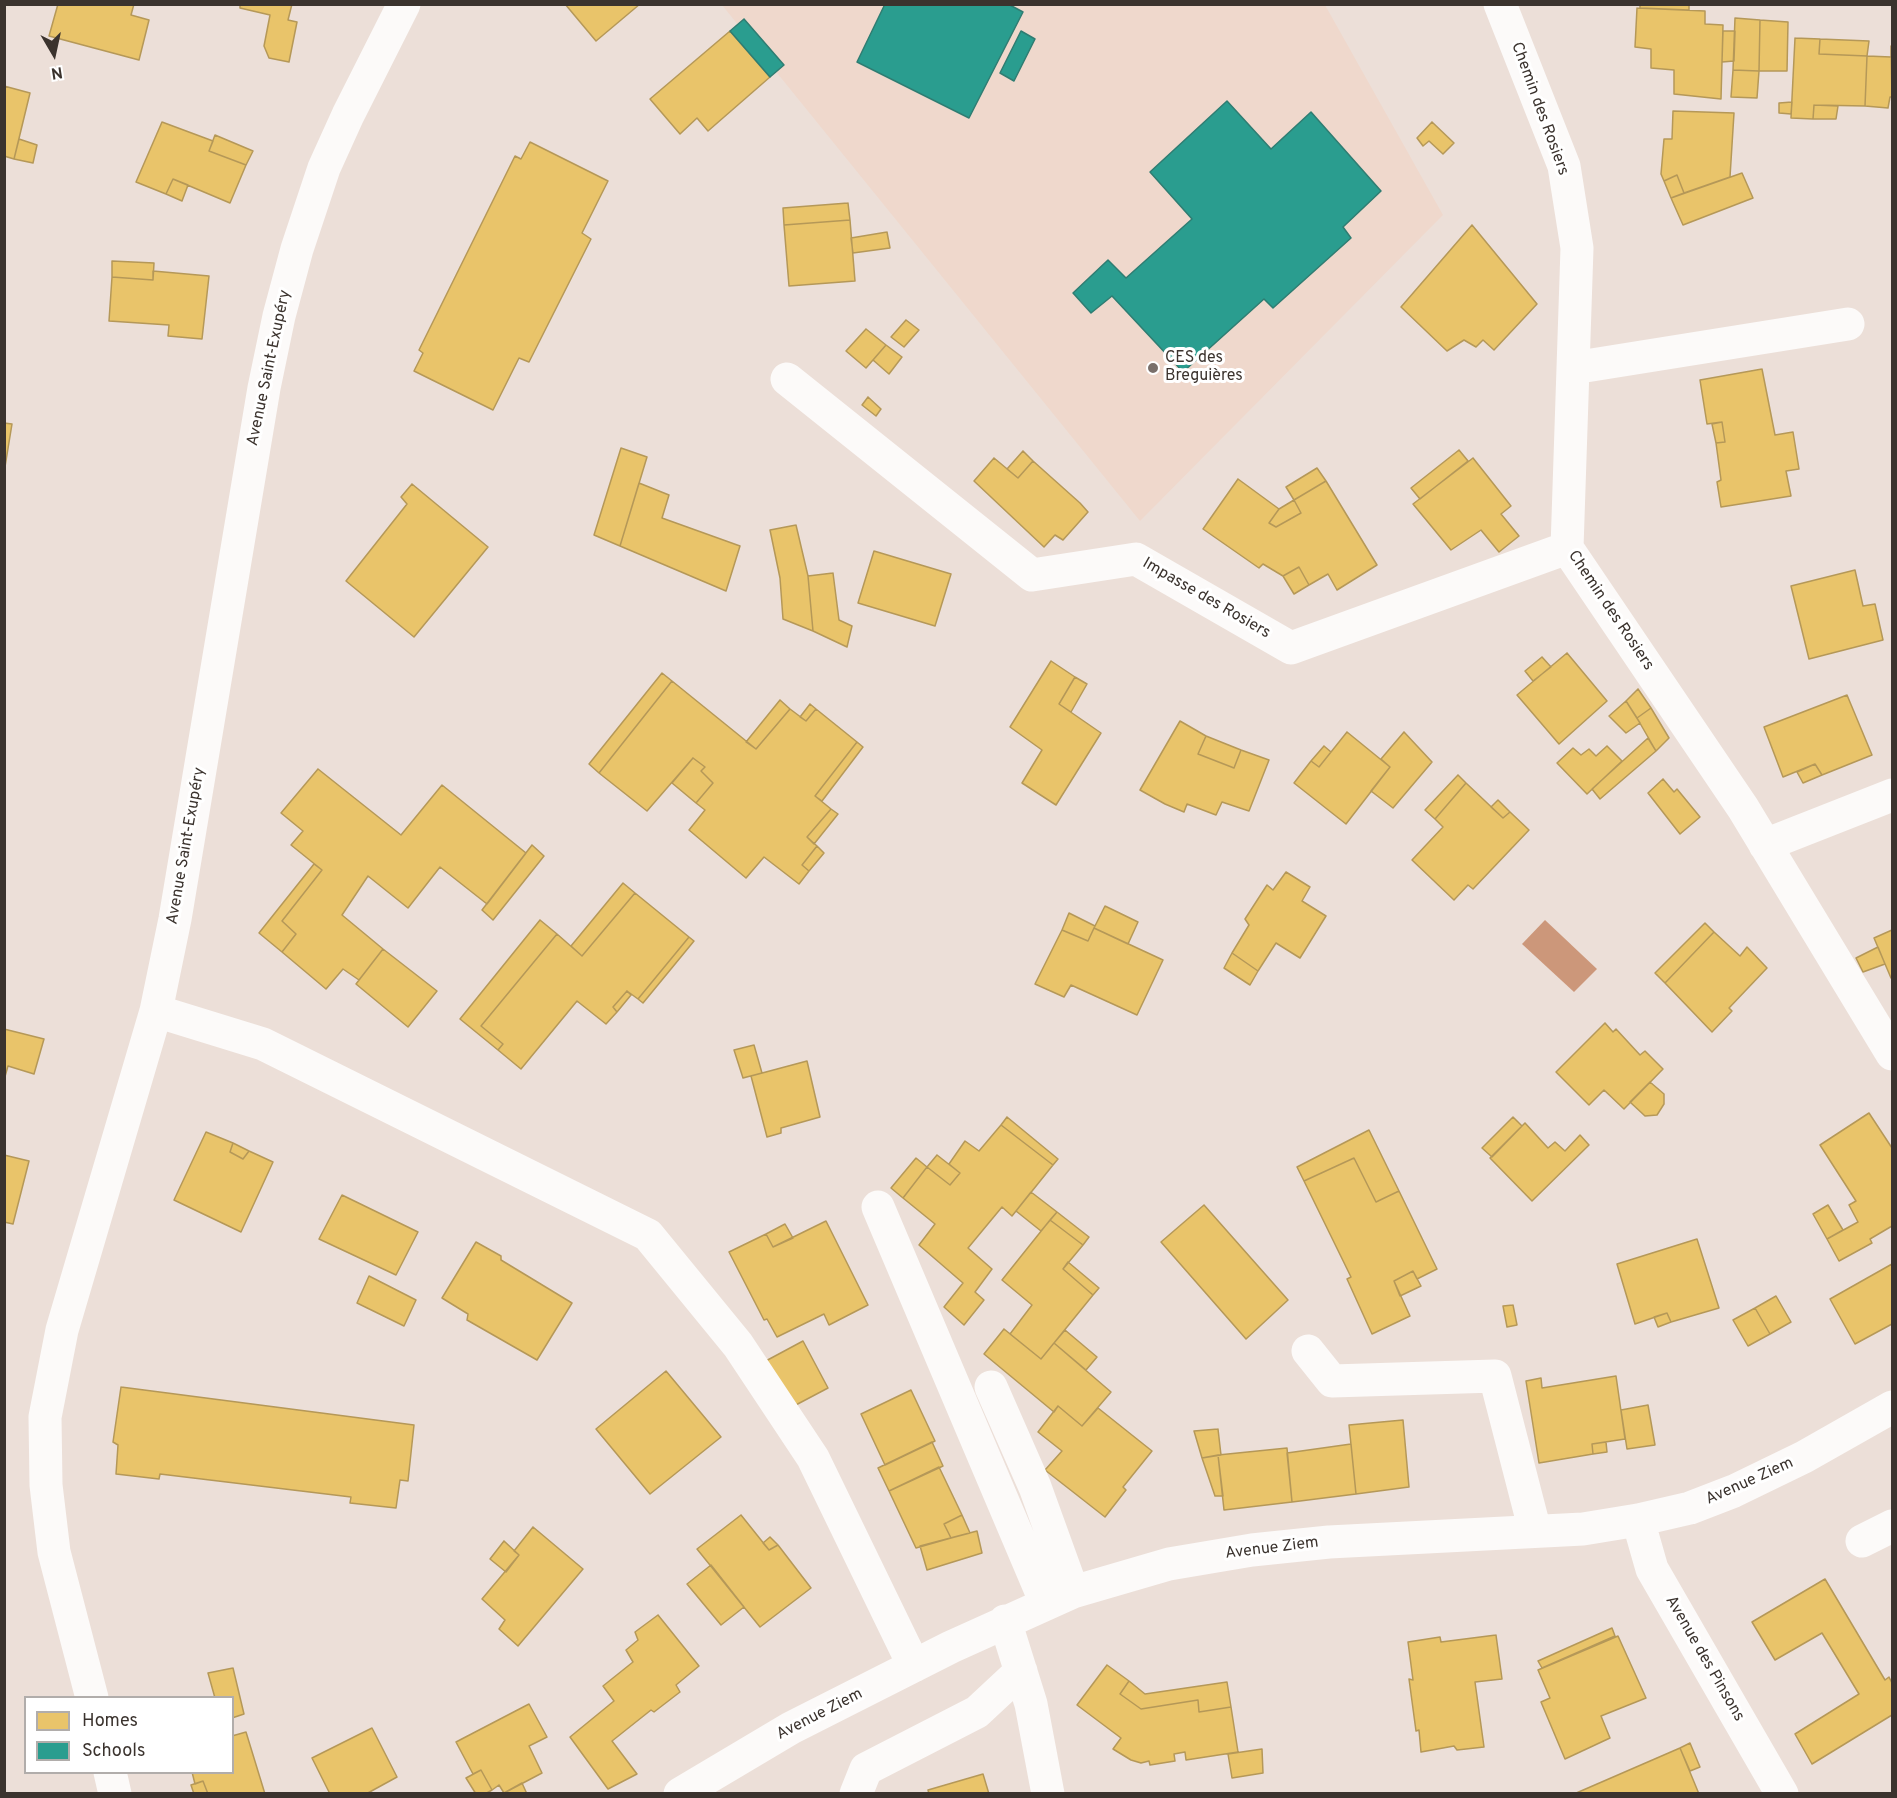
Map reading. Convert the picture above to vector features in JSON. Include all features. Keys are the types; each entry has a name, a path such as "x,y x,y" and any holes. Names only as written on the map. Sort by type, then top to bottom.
{"street":[{"name":"Avenue Saint-Exupéry","path":"91,1696 54,1552 46,1485 45,1417 62,1330 156,1011 175,920 264,388 279,316 297,249 324,168 404,4"},
{"name":"Chemin des Rosiers","path":"1500,4 1564,166 1577,248 1567,548 1743,808 1893,1054"},
{"path":"1573,368 1848,324"},
{"name":"Impasse des Rosiers","path":"787,379 1032,575 1136,559 1291,648 1567,548"},
{"path":"1765,845 1893,795"},
{"path":"156,1011 263,1044 648,1235 738,1345 813,1458 914,1666"},
{"path":"878,1207 1059,1598"},
{"path":"1308,1351 1332,1382 1495,1377 1535,1531"},
{"path":"991,1387 1035,1487 1059,1598"},
{"name":"Avenue Ziem","path":"680,1794 791,1728 1005,1621 1059,1598 1170,1564 1252,1550 1329,1542 1583,1529 1638,1520 1690,1508 1734,1491 1804,1457 1893,1407"},
{"name":"Avenue des Pinsons","path":"1638,1520 1652,1569 1782,1794"},
{"path":"1862,1541 1893,1526"},
{"path":"1005,1621 1031,1704 1048,1794"},
{"path":"856,1794 866,1770 977,1712 1021,1671"},
{"path":"110,1774 116,1794"}],"shaded area":[{"name":"CES des Breguières","path":"722,5 1325,5 1443,215 1140,521"},
{"path":"1545,920 1597,969 1574,992 1522,944"}],"building: Homes":[{"path":"58,4 134,4 131,15 149,20 139,60 49,36"},
{"path":"240,4 292,4 288,20 297,22 289,62 269,58 264,46 270,15 240,8"},
{"path":"565,4 640,4 596,41"},
{"path":"1640,4 1689,4 1689,10 1640,8"},
{"path":"1637,8 1705,11 1705,24 1723,25 1721,99 1674,94 1674,70 1651,68 1651,49 1635,47"},
{"path":"1735,18 1760,20 1759,71 1733,70"},
{"path":"1760,20 1788,22 1787,71 1759,71"},
{"path":"730,31 770,77 708,131 697,118 680,134 650,99"},
{"path":"1723,31 1735,31 1734,61 1722,62"},
{"path":"1795,38 1820,39 1819,54 1867,56 1865,106 1814,105 1813,119 1791,118"},
{"path":"1820,39 1869,41 1867,56 1819,54"},
{"path":"1891,46 1892,97 1890,97 1888,108 1865,106 1867,56 1891,57"},
{"path":"1733,70 1759,71 1757,98 1731,97"},
{"path":"4,86 30,93 14,159 4,156"},
{"path":"1792,102 1791,114 1779,113 1779,103"},
{"path":"1814,105 1838,106 1836,119 1813,119"},
{"path":"1673,111 1734,113 1730,177 1684,193 1677,175 1664,181 1661,174 1664,139 1672,139"},
{"path":"162,122 213,141 209,151 246,165 230,203 173,179 166,194 136,182"},
{"path":"1432,122 1454,143 1443,154 1429,141 1423,146 1417,138"},
{"path":"215,135 253,151 246,165 209,151"},
{"path":"19,139 37,145 33,163 14,159"},
{"path":"530,142 608,181 582,233 591,239 529,362 519,358 493,410 414,371 423,353 419,350 515,156 521,159"},
{"path":"1742,173 1753,198 1683,225 1671,198"},
{"path":"1677,175 1684,193 1671,198 1664,181"},
{"path":"173,179 188,185 182,201 166,194"},
{"path":"848,203 850,220 784,225 783,208"},
{"path":"850,220 855,281 789,286 784,225"},
{"path":"1472,225 1537,304 1494,350 1483,340 1476,347 1464,340 1447,351 1401,307"},
{"path":"887,232 890,248 853,253 851,238"},
{"path":"112,261 154,263 153,280 112,277"},
{"path":"153,271 209,276 202,339 168,336 169,325 109,321 112,277 153,280"},
{"path":"906,320 919,330 904,347 891,337"},
{"path":"866,329 886,345 866,368 846,351"},
{"path":"886,345 902,357 889,374 873,360"},
{"path":"1762,369 1775,435 1793,432 1799,469 1786,471 1791,496 1721,507 1717,482 1721,480 1716,443 1725,442 1722,422 1707,424 1700,380"},
{"path":"868,397 881,409 876,416 862,405"},
{"path":"1722,422 1725,442 1716,443 1712,424"},
{"path":"4,423 12,424 4,473"},
{"path":"621,448 647,457 620,546 594,535"},
{"path":"1459,450 1468,461 1420,499 1411,488"},
{"path":"1023,451 1033,461 1018,478 1007,469"},
{"path":"994,458 1018,478 1033,461 1088,512 1063,540 1055,535 1044,547 974,481"},
{"path":"1473,458 1511,506 1501,514 1519,536 1499,552 1481,530 1451,550 1413,504"},
{"path":"1317,468 1326,481 1294,500 1286,487"},
{"path":"1238,479 1279,509 1269,523 1276,527 1301,513 1294,500 1326,481 1377,565 1337,590 1328,574 1309,585 1299,567 1283,576 1263,564 1259,568 1203,529"},
{"path":"639,483 669,495 662,518 740,546 726,591 620,546"},
{"path":"412,484 488,547 414,637 346,581 407,504 401,497"},
{"path":"1294,500 1301,513 1276,527 1269,523 1279,509"},
{"path":"796,525 808,576 813,631 783,619 780,578 770,530"},
{"path":"874,551 951,574 935,626 858,603"},
{"path":"1299,567 1309,585 1294,594 1283,576"},
{"path":"1855,570 1863,606 1875,604 1883,640 1809,659 1791,586"},
{"path":"833,573 839,620 852,626 847,647 813,631 808,576"},
{"path":"1567,653 1607,701 1559,744 1517,695"},
{"path":"1542,657 1551,667 1533,681 1525,671"},
{"path":"1051,661 1075,677 1059,704 1101,733 1056,805 1022,783 1042,750 1010,727"},
{"path":"662,673 672,681 599,773 589,764"},
{"path":"1075,677 1087,684 1071,712 1059,704"},
{"path":"672,681 756,749 790,709 806,721 816,709 857,742 815,796 831,809 807,837 817,846 802,865 809,871 799,884 764,857 746,878 689,830 705,810 696,803 713,783 701,771 705,767 693,758 647,811 599,773"},
{"path":"1638,689 1651,708 1637,718 1626,701"},
{"path":"1847,695 1872,755 1822,775 1815,764 1783,777 1764,727"},
{"path":"780,700 790,709 756,749 746,742"},
{"path":"1626,701 1640,723 1626,733 1609,716"},
{"path":"810,704 816,709 806,721 800,717"},
{"path":"1651,708 1669,738 1656,751 1637,718"},
{"path":"1180,721 1206,736 1198,754 1234,768 1241,750 1269,760 1249,811 1222,802 1216,815 1187,804 1184,812 1140,790"},
{"path":"1347,732 1390,767 1346,824 1294,783 1311,761 1319,767"},
{"path":"1404,732 1432,762 1393,808 1371,791 1390,767 1381,759"},
{"path":"1206,736 1241,750 1234,768 1198,754"},
{"path":"1648,738 1656,751 1600,799 1592,789"},
{"path":"857,742 863,747 822,801 815,796"},
{"path":"1324,746 1331,752 1319,767 1311,761"},
{"path":"1607,746 1622,761 1587,794 1557,763 1573,748 1581,755 1589,749 1596,756"},
{"path":"693,758 705,767 701,771 713,783 696,803 672,783"},
{"path":"1815,764 1822,775 1803,783 1797,772"},
{"path":"318,769 401,835 442,785 526,853 487,904 440,867 408,908 368,876 342,915 383,949 359,980 343,969 326,989 282,952 296,934 282,921 322,870 291,845 303,831 281,813"},
{"path":"1458,775 1466,783 1435,819 1425,810"},
{"path":"1663,779 1674,792 1677,789 1700,817 1680,834 1648,793"},
{"path":"1466,783 1503,818 1510,812 1529,830 1473,889 1468,885 1454,900 1412,860 1443,827 1435,819"},
{"path":"1498,800 1510,812 1503,818 1491,807"},
{"path":"831,809 838,814 814,844 807,837"},
{"path":"532,845 544,856 493,920 482,910"},
{"path":"817,846 824,853 809,871 802,865"},
{"path":"314,864 322,870 282,921 296,934 282,952 259,933"},
{"path":"1286,872 1310,887 1302,901 1326,916 1300,958 1276,943 1258,971 1232,953 1249,925 1245,919 1267,885 1273,890"},
{"path":"623,883 635,893 582,956 571,946"},
{"path":"635,893 689,937 638,999 627,991 613,1007 617,1012 606,1024 577,1001 521,1069 498,1050 503,1044 481,1026 557,934 582,956"},
{"path":"1105,906 1138,922 1128,944 1094,928"},
{"path":"1069,913 1095,926 1088,941 1062,930"},
{"path":"540,920 557,934 481,1026 503,1044 498,1050 460,1019"},
{"path":"1705,923 1714,932 1665,983 1655,973"},
{"path":"1094,928 1163,960 1137,1015 1071,985 1064,997 1035,984 1062,930 1088,941"},
{"path":"1892,930 1892,977 1891,978 1874,938"},
{"path":"1714,932 1740,956 1747,947 1767,968 1729,1008 1732,1011 1712,1032 1665,983"},
{"path":"689,937 694,941 643,1003 638,999"},
{"path":"1878,947 1885,964 1863,972 1856,958"},
{"path":"383,949 437,991 408,1027 356,984"},
{"path":"1232,953 1258,971 1250,985 1224,968"},
{"path":"627,991 631,995 617,1012 613,1007"},
{"path":"1605,1023 1613,1032 1616,1029 1640,1055 1645,1051 1663,1069 1624,1109 1604,1090 1589,1105 1556,1072"},
{"path":"4,1029 44,1039 34,1074 8,1066 4,1080"},
{"path":"754,1045 762,1073 743,1078 734,1050"},
{"path":"807,1061 820,1117 781,1128 781,1133 767,1137 751,1076"},
{"path":"1650,1082 1664,1094 1664,1104 1657,1115 1645,1116 1630,1102"},
{"path":"1869,1113 1892,1148 1892,1226 1870,1239 1872,1243 1839,1261 1827,1239 1858,1222 1849,1205 1856,1201 1820,1145"},
{"path":"1007,1117 1058,1159 1053,1165 1001,1125"},
{"path":"1513,1117 1522,1126 1492,1157 1482,1148"},
{"path":"1525,1123 1548,1148 1555,1142 1565,1151 1580,1135 1589,1145 1532,1201 1490,1158"},
{"path":"1001,1125 1053,1165 1012,1216 1002,1207 968,1248 992,1269 975,1292 984,1300 964,1325 944,1307 963,1283 919,1245 935,1224 903,1198 927,1167 950,1185 960,1173 949,1164 965,1141 979,1151"},
{"path":"1369,1130 1399,1191 1376,1202 1354,1158 1304,1181 1297,1167"},
{"path":"206,1132 233,1143 230,1152 243,1159 249,1151 273,1162 241,1232 174,1200"},
{"path":"233,1143 249,1151 243,1159 230,1152"},
{"path":"4,1155 29,1161 13,1224 4,1222"},
{"path":"937,1155 960,1173 950,1185 927,1167"},
{"path":"916,1158 927,1167 903,1198 891,1188"},
{"path":"1354,1158 1376,1202 1399,1191 1437,1269 1417,1279 1413,1271 1394,1281 1410,1316 1372,1334 1347,1279 1351,1277 1304,1181"},
{"path":"1031,1192 1057,1212 1041,1231 1016,1211"},
{"path":"342,1195 418,1232 396,1275 319,1239"},
{"path":"1204,1205 1288,1300 1246,1339 1161,1242"},
{"path":"1828,1205 1843,1230 1827,1239 1813,1214"},
{"path":"1057,1212 1089,1237 1083,1245 1050,1220"},
{"path":"1050,1220 1083,1245 1063,1269 1093,1295 1041,1359 1010,1334 1032,1305 1002,1280"},
{"path":"826,1221 868,1305 829,1325 824,1314 777,1337 767,1319 764,1320 729,1252 766,1234 773,1247"},
{"path":"785,1224 793,1238 773,1247 766,1234"},
{"path":"1697,1239 1719,1308 1671,1322 1667,1313 1635,1324 1617,1264"},
{"path":"476,1242 572,1303 537,1360 467,1320 468,1314 442,1298"},
{"path":"1068,1262 1099,1288 1093,1295 1063,1269"},
{"path":"1892,1264 1892,1324 1855,1344 1830,1299"},
{"path":"1413,1271 1421,1286 1400,1296 1394,1281"},
{"path":"369,1276 416,1300 404,1326 357,1303"},
{"path":"1776,1296 1791,1322 1770,1334 1755,1308"},
{"path":"1513,1305 1517,1325 1507,1327 1503,1306"},
{"path":"1755,1308 1770,1334 1748,1346 1733,1320"},
{"path":"1667,1313 1671,1322 1658,1327 1654,1317"},
{"path":"1004,1329 1041,1359 1054,1343 1111,1392 1082,1426 1058,1406 1054,1412 984,1354"},
{"path":"1065,1330 1097,1357 1086,1370 1054,1343"},
{"path":"803,1341 828,1388 792,1407 762,1363"},
{"path":"666,1371 721,1437 650,1494 596,1429"},
{"path":"1616,1376 1625,1439 1592,1444 1593,1454 1539,1463 1526,1381 1541,1378 1542,1388"},
{"path":"121,1387 414,1425 408,1481 400,1480 396,1508 350,1503 351,1497 160,1474 159,1479 116,1474 118,1445 113,1442"},
{"path":"911,1390 935,1441 885,1465 861,1414"},
{"path":"1648,1405 1655,1445 1627,1449 1621,1410"},
{"path":"1058,1406 1082,1426 1098,1408 1152,1451 1123,1487 1126,1490 1105,1517 1045,1470 1062,1451 1038,1432"},
{"path":"1403,1420 1409,1487 1356,1494 1349,1425"},
{"path":"1218,1429 1221,1455 1202,1458 1194,1431"},
{"path":"932,1442 943,1466 889,1491 878,1468"},
{"path":"1606,1442 1607,1452 1593,1454 1592,1444"},
{"path":"1351,1444 1356,1494 1292,1502 1287,1453"},
{"path":"1287,1448 1292,1502 1224,1510 1218,1455"},
{"path":"1218,1455 1223,1496 1215,1496 1202,1458"},
{"path":"939,1467 962,1515 944,1524 951,1538 916,1548 889,1491"},
{"path":"741,1515 769,1550 778,1545 811,1588 760,1627 697,1549"},
{"path":"962,1515 970,1533 951,1538 944,1524"},
{"path":"533,1527 583,1569 518,1646 499,1629 505,1620 482,1599 519,1555 514,1551"},
{"path":"977,1531 982,1553 927,1570 920,1546"},
{"path":"770,1537 778,1545 769,1550 763,1543"},
{"path":"504,1541 519,1555 506,1572 490,1559"},
{"path":"711,1565 744,1607 721,1625 687,1584"},
{"path":"1825,1579 1885,1680 1889,1677 1892,1683 1892,1715 1812,1764 1795,1734 1859,1694 1822,1633 1775,1660 1752,1622"},
{"path":"658,1615 699,1666 676,1685 680,1692 654,1712 651,1710 612,1741 637,1774 608,1789 570,1737 614,1701 603,1686 633,1662 626,1650 638,1640 635,1632"},
{"path":"1612,1628 1615,1636 1542,1668 1538,1661"},
{"path":"1496,1635 1502,1679 1475,1682 1484,1747 1457,1750 1454,1746 1421,1752 1409,1679 1413,1680 1408,1642 1440,1637 1441,1642"},
{"path":"1618,1636 1646,1698 1601,1716 1610,1738 1565,1759 1541,1702 1550,1698 1538,1670"},
{"path":"1107,1665 1129,1681 1120,1694 1141,1709 1198,1700 1199,1712 1231,1707 1238,1752 1186,1760 1185,1752 1174,1754 1175,1761 1150,1765 1149,1761 1141,1763 1131,1760 1113,1749 1121,1738 1077,1705"},
{"path":"233,1668 244,1714 234,1717 234,1696 214,1696 208,1673"},
{"path":"1129,1681 1145,1694 1227,1682 1231,1707 1199,1712 1198,1700 1141,1709 1120,1694"},
{"path":"529,1704 547,1737 529,1746 542,1773 504,1793 499,1785 492,1790 481,1770 473,1774 456,1742"},
{"path":"372,1728 397,1777 366,1794 330,1794 312,1758"},
{"path":"246,1732 265,1794 208,1794 203,1781 195,1784 192,1774 234,1774 234,1735"},
{"path":"1690,1743 1700,1767 1690,1771 1680,1748"},
{"path":"1680,1748 1699,1794 1574,1794"},
{"path":"1262,1749 1263,1773 1232,1778 1228,1754"},
{"path":"481,1770 492,1790 485,1794 476,1794 466,1778"},
{"path":"983,1774 989,1794 929,1794 928,1790"},
{"path":"203,1781 208,1794 194,1794 191,1785"},
{"path":"522,1783 527,1794 504,1794 504,1793"}],"building: Schools":[{"path":"885,4 1008,4 1023,12 969,118 857,62"},
{"path":"744,19 784,65 770,77 730,31"},
{"path":"1021,31 1035,39 1014,81 1000,73"},
{"path":"1227,101 1271,149 1311,112 1381,191 1343,227 1351,238 1273,308 1264,299 1183,372 1112,296 1091,313 1073,293 1108,260 1126,278 1192,219 1150,172"}],"place":[{"name":"CES des Breguières","path":"1153,368"}]}
